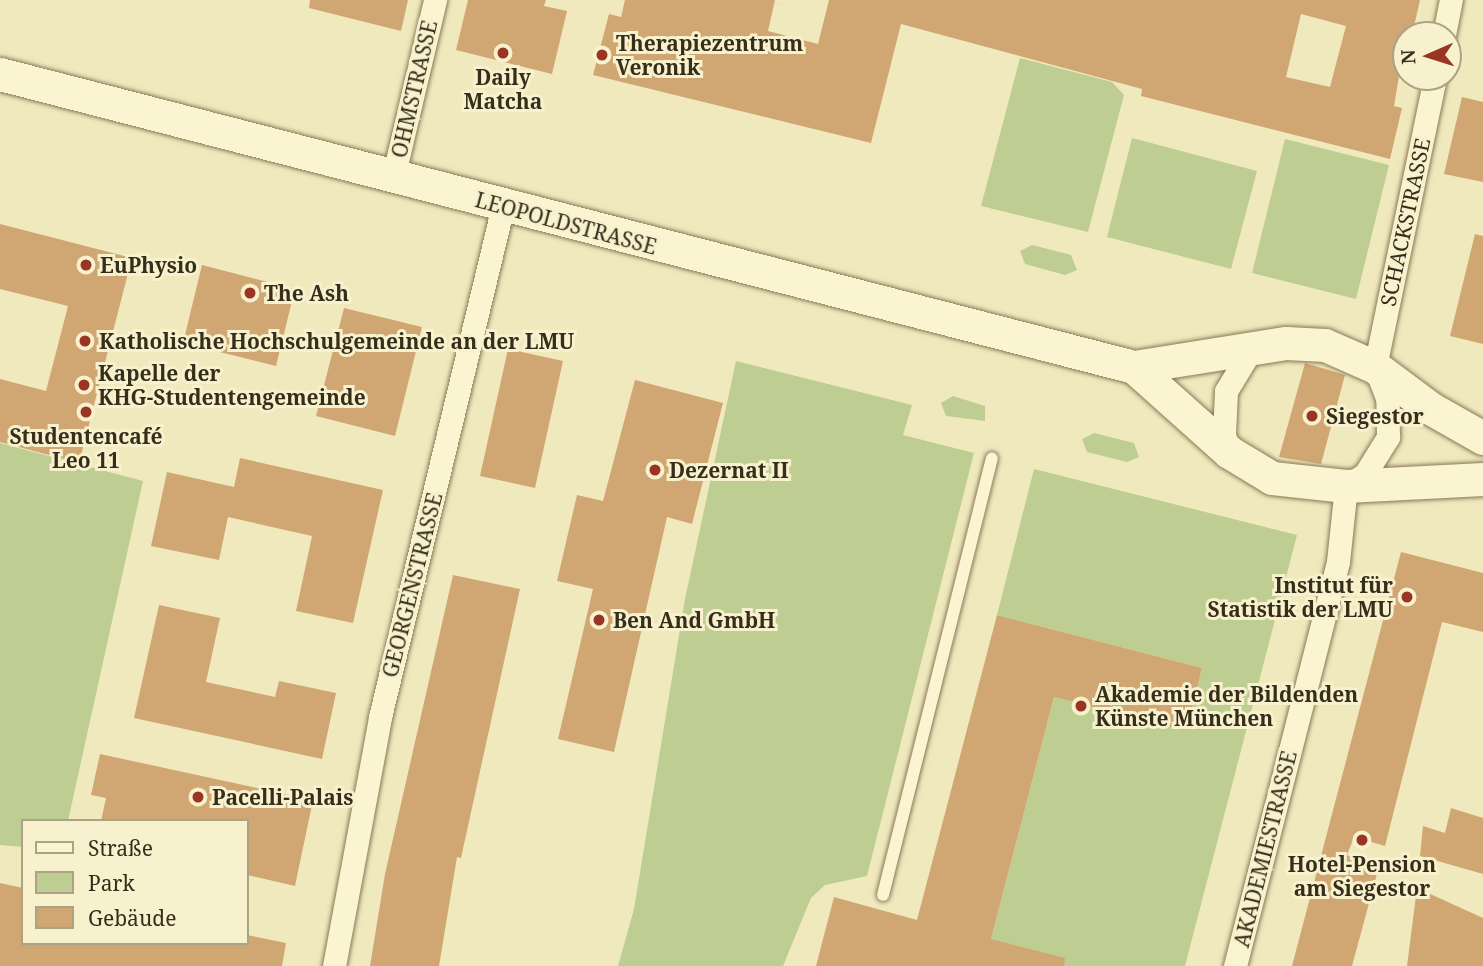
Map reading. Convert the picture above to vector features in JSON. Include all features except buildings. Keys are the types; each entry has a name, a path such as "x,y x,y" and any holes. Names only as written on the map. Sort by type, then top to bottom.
{"main road":[{"name":"LEOPOLDSTRASSE","path":"0,74 393,178 1133,367 1252,348 1325,345 1375,367 1483,438"},
{"name":"LEOPOLDSTRASSE","path":"1133,367 1229,452 1272,478 1346,486 1483,479"}],"street":[{"name":"OHMSTRASSE","path":"393,178 435,0"},
{"path":"1447,21 1451,0"},
{"name":"SCHACKSTRASSE","path":"1375,367 1432,91"},
{"name":"GEORGENSTRASSE","path":"334,966 380,717 503,206"},
{"path":"1229,452 1224,434 1226,391 1252,348"},
{"path":"1346,486 1365,474 1388,437 1387,398 1375,367"},
{"name":"AKADEMIESTRASSE","path":"1236,966 1338,562 1346,486"}],"lane":[{"path":"883,895 992,458"}],"green space":[{"path":"1020,58 1112,82 1124,95 1088,232 981,206"},
{"path":"1132,138 1257,171 1231,269 1107,237"},
{"path":"1285,139 1389,165 1356,299 1252,273"},
{"path":"1032,245 1071,255 1077,270 1065,275 1025,264 1020,251"},
{"path":"736,361 912,405 903,435 974,453 867,876 825,885 811,898 783,966 618,966 634,909 685,599"},
{"path":"953,396 985,406 985,421 946,416 941,403"},
{"path":"1094,433 1134,443 1139,457 1127,462 1087,452 1082,439"},
{"path":"0,443 143,481 68,819 21,819 21,847 0,845"},
{"path":"1034,469 1297,535 1185,966 1031,966 991,939 1054,697 1186,731 1202,668 997,615"}],"place":[{"name":"Daily Matcha","path":"503,53"},
{"name":"Therapiezentrum Veronik","path":"602,55"},
{"name":"EuPhysio","path":"86,265"},
{"name":"The Ash","path":"250,293"},
{"name":"Katholische Hochschulgemeinde an der LMU","path":"85,341"},
{"name":"Kapelle der KHG-Studentengemeinde","path":"84,385"},
{"name":"Studentencafé Leo 11","path":"86,412"},
{"name":"Siegestor","path":"1312,416"},
{"name":"Dezernat II","path":"655,470"},
{"name":"Institut für Statistik der LMU","path":"1407,597"},
{"name":"Ben And GmbH","path":"599,620"},
{"name":"Akademie der Bildenden Künste München","path":"1081,706"},
{"name":"Pacelli-Palais","path":"198,797"},
{"name":"Hotel-Pension am Siegestor","path":"1362,840"}]}
